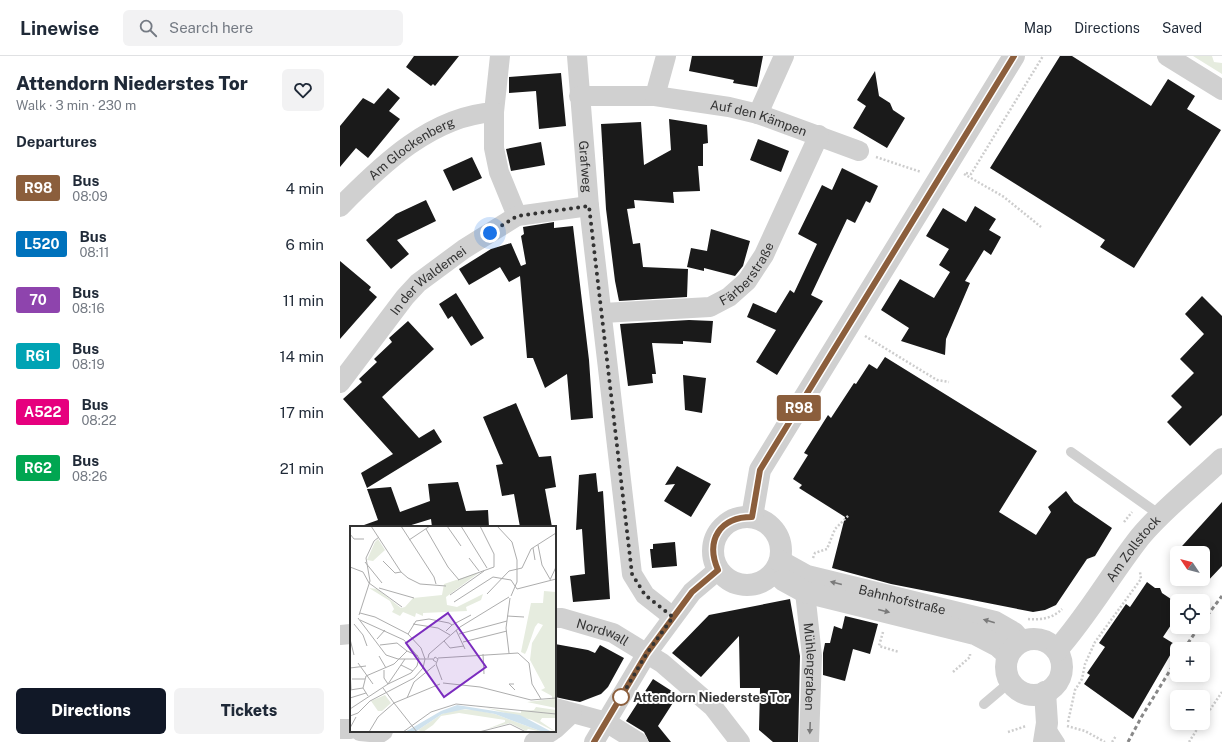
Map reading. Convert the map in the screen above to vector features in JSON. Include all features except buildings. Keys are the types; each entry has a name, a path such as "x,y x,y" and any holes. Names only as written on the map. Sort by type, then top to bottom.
{"street":[{"path":"500,56 494,112 494,148 499,172 517,216"},
{"name":"Grafweg","path":"577,56 589,206 603,313 632,574 645,595 673,617"},
{"path":"655,96 666,56"},
{"path":"758,114 784,56"},
{"path":"752,517 760,470 1014,56"},
{"path":"1167,56 1222,90"},
{"name":"Auf den Kämpen","path":"580,96 655,96 729,107 758,114 819,135 858,151"},
{"name":"Am Glockenberg","path":"340,207 389,162 424,134 451,121 479,113 494,112"},
{"name":"Färberstraße","path":"603,313 710,307 729,297 747,281 764,255 819,135"},
{"name":"In der Waldemei","path":"340,383 405,297 418,283 464,249 517,216 589,206"},
{"name":"Am Zollstock","path":"1057,650 1076,629 1140,538 1152,510 1222,459"},
{"path":"741,517 752,517 763,520 776,533 782,550 777,568 765,581 755,585 744,586 725,578 718,570 713,559 712,548 718,532 730,521 741,517"},
{"name":"Bahnhofstraße","path":"777,568 805,583 888,612 975,634 998,646 1014,648 1014,633 995,622 805,583"},
{"path":"594,742 647,653 692,592 718,570"},
{"name":"Mühlengraben","path":"805,583 812,656 809,742"},
{"name":"Nordwall","path":"556,618 562,618 613,633 647,653 713,707 740,742"},
{"path":"340,635 350,634"},
{"path":"1037,639 1045,641 1057,650 1061,658 1061,674 1057,682 1045,692 1029,695 1015,688 1010,682 1006,669 1014,648 1037,639"},
{"path":"1045,692 1053,731"},
{"path":"556,727 563,711 606,722 638,742"},
{"path":"340,729 350,731"}],"lane":[{"path":"1071,452 1152,510"},
{"path":"984,704 1010,682"},
{"path":"1053,731 1060,742"}],"path":[{"path":"1041,227 1004,197 961,172 971,174 1043,56"},
{"path":"858,151 940,178"},
{"path":"849,326 937,380 948,382"},
{"path":"1122,525 1131,513 1152,510"},
{"path":"805,583 815,553 827,549 835,529 849,515"},
{"path":"1024,618 1048,618 1056,615 1064,608"},
{"path":"888,612 879,646 899,652"},
{"path":"1053,731 1082,679 1085,664 1095,642"},
{"path":"1210,710 1222,692"},
{"path":"1189,742 1197,730"},
{"path":"1112,742 1116,736"}],"shaded area":[{"path":"1193,56 1212,56 1214,62 1222,63 1222,74"}],"railway":[{"path":"1210,612 1222,596"},
{"path":"1189,642 1194,634"},
{"path":"1128,742 1170,670"}],"bus line":[{"name":"R98","path":"594,742 647,653 692,592 718,570 713,559 712,548 715,537 730,521 741,517 752,517 760,470 1014,56"}],"place":[{"name":"Attendorn Niederstes Tor","path":"621,697"}],"route":[{"path":"490,233 517,216 589,206 603,313 632,574 645,595 673,617 647,653 620,698 621,697"}]}
